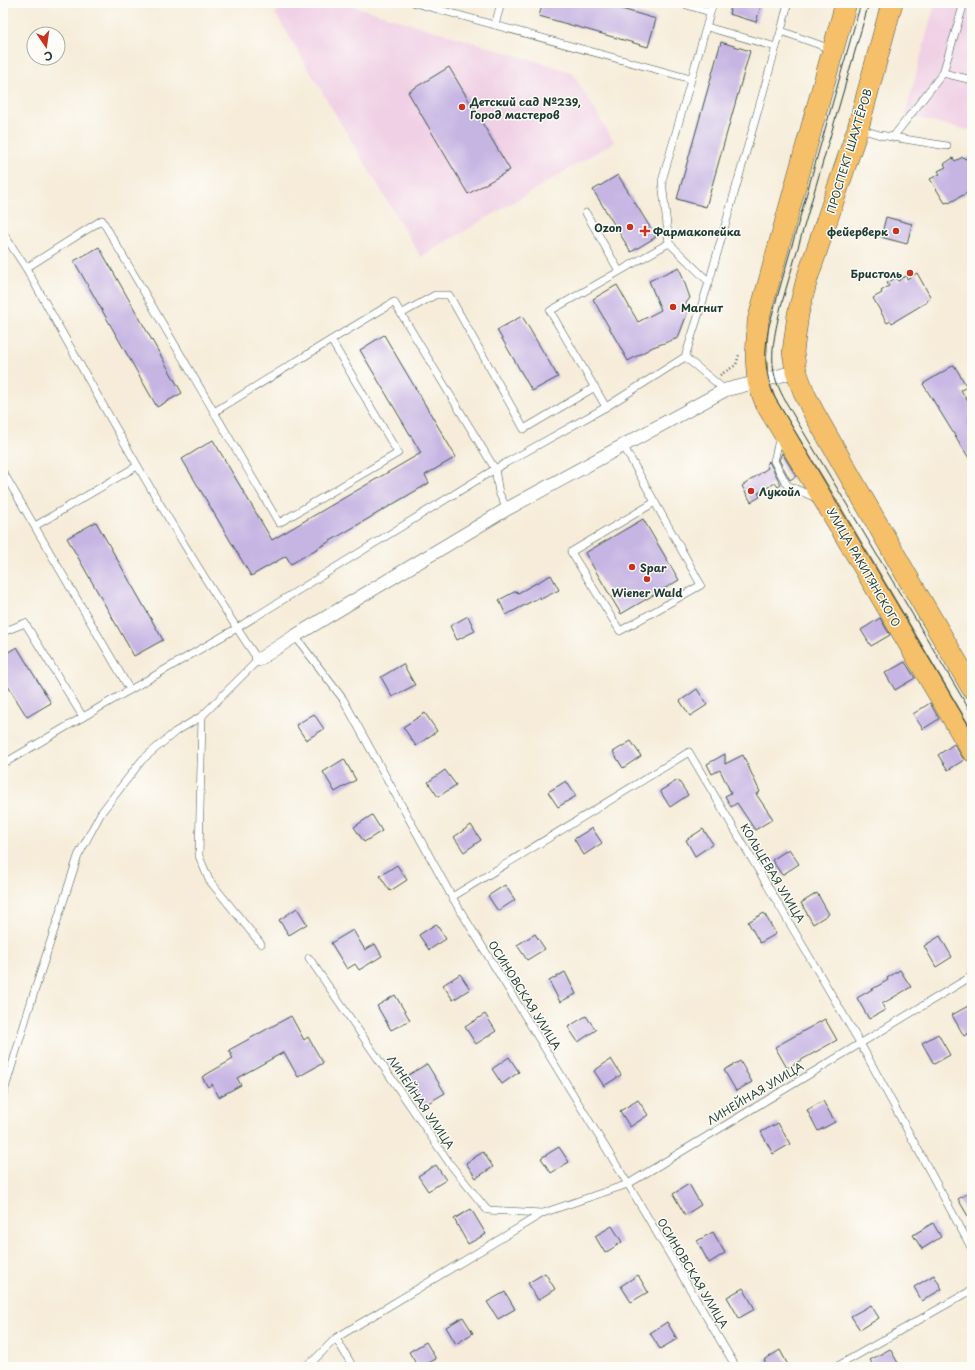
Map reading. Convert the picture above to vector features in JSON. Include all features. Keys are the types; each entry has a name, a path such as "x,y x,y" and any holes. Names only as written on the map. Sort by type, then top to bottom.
{"main road":[{"path":"758,382 756,358 758,321 846,3"},
{"name":"ПРОСПЕКТ ШАХТЁРОВ","path":"892,3 858,128 807,280 798,314 793,352 796,371 814,413 972,688"},
{"name":"УЛИЦА РАКИТЯНСКОГО","path":"758,382 766,404 972,751"}],"street":[{"path":"258,660 295,636 507,509 725,390 796,371"}],"lane":[{"path":"415,3 691,79"},
{"path":"495,25 501,3"},
{"path":"680,3 710,12"},
{"path":"709,282 669,243 662,181 713,3"},
{"path":"8,761 237,628 495,469 606,407 685,358 709,282 788,3"},
{"path":"893,137 943,73 964,3"},
{"path":"707,27 776,47"},
{"path":"781,30 833,50"},
{"path":"943,73 972,80"},
{"path":"858,128 880,135 947,146"},
{"path":"586,213 619,272"},
{"path":"26,268 102,220 279,523 398,453 331,340"},
{"path":"3,233 26,268 137,466 258,660 202,716 176,732 142,760 101,813 76,863 3,1095"},
{"path":"606,407 550,310 669,243"},
{"path":"401,314 435,295 449,295 524,429 595,387"},
{"path":"214,412 394,302 495,469 496,483 507,509"},
{"path":"685,358 725,390"},
{"path":"623,445 655,502 701,586 620,631 571,552 655,502"},
{"path":"35,526 137,466"},
{"path":"3,472 130,690"},
{"path":"3,632 25,623 83,717"},
{"name":"ОСИНОВСКАЯ УЛИЦА","path":"295,636 343,699 452,897 628,1184 736,1367"},
{"path":"202,716 198,856 209,880 261,944"},
{"name":"КОЛЬЦЕВАЯ УЛИЦА","path":"452,897 689,752 860,1043 972,1250"},
{"name":"ЛИНЕЙНАЯ УЛИЦА","path":"309,958 450,1164 487,1210 543,1213"},
{"name":"ЛИНЕЙНАЯ УЛИЦА","path":"303,1367 314,1360 336,1338 543,1213 628,1184 972,976"},
{"path":"836,1367 972,1290"},
{"path":"336,1338 353,1367"}],"shaded area":[{"name":"Детский сад №239, Город мастеров","path":"291,3 343,3 572,72 614,142 421,257 275,13"},
{"path":"935,3 972,3 972,131 905,115"}],"building":[{"path":"543,3 601,3 656,19 648,47 539,16"},
{"path":"732,3 762,3 756,22 729,14"},
{"path":"721,42 750,51 706,207 677,199"},
{"path":"449,67 510,170 468,194 408,92"},
{"path":"972,155 972,190 949,203 945,203 930,179 940,174 938,171 946,167 944,164 953,158 955,161 963,157 965,159"},
{"path":"618,175 656,237 631,252 593,190"},
{"name":"фейерверк","path":"886,217 912,224 907,244 881,237"},
{"path":"99,247 182,393 157,407 74,261"},
{"path":"679,267 690,298 686,303 688,311 678,338 653,347 628,361 593,299 617,285 638,322 661,310 649,281"},
{"path":"917,273 931,298 926,300 927,302 892,323 891,321 887,323 873,298 882,293 881,291 889,286 887,283 896,278 898,281 906,276 907,279"},
{"path":"522,316 558,377 532,391 497,330"},
{"path":"384,335 456,457 425,475 429,483 291,564 286,556 251,576 182,459 213,440 272,540 421,453 360,350"},
{"path":"954,365 967,387 961,390 972,409 972,463 923,384"},
{"path":"782,453 796,476 790,480 779,460"},
{"path":"769,461 781,485 778,487 775,483 758,493 760,497 751,502 742,486 768,468 766,464"},
{"name":"Spar","path":"643,519 679,580 621,614 585,553"},
{"path":"96,522 163,640 134,656 67,538"},
{"path":"551,575 559,590 541,599 540,597 506,615 499,600 516,591 518,593"},
{"path":"468,616 475,631 457,640 450,626"},
{"path":"880,618 890,635 871,646 861,630"},
{"path":"17,647 51,703 27,717 3,678 3,655"},
{"path":"905,662 915,678 895,690 885,673"},
{"path":"403,664 415,685 392,697 381,677"},
{"path":"697,689 707,705 690,716 680,701"},
{"path":"930,703 939,719 923,729 913,714"},
{"path":"425,713 437,731 416,746 403,727"},
{"path":"314,714 324,729 306,740 296,725"},
{"path":"631,741 641,756 623,768 613,752"},
{"path":"954,744 964,760 948,770 938,755"},
{"path":"725,754 725,764 743,755 760,792 756,794 773,819 755,830 737,803 731,807 725,796 731,793 720,770 712,774 707,764"},
{"path":"344,759 356,780 335,792 323,772"},
{"path":"445,770 456,785 438,797 428,782"},
{"path":"678,780 688,795 670,807 660,791"},
{"path":"566,781 576,796 558,807 548,792"},
{"path":"372,815 382,831 364,842 354,827"},
{"path":"471,825 481,840 464,852 454,837"},
{"path":"592,828 602,843 584,855 574,839"},
{"path":"703,829 713,844 695,856 686,840"},
{"path":"789,849 799,864 782,875 772,860"},
{"path":"397,865 407,880 390,891 380,876"},
{"path":"505,885 515,900 498,911 488,896"},
{"path":"817,893 829,914 813,924 801,903"},
{"path":"297,908 307,924 289,935 279,920"},
{"path":"764,913 776,934 760,943 748,922"},
{"path":"436,924 446,939 429,950 419,935"},
{"path":"353,930 365,950 375,944 382,956 359,970 355,964 347,969 331,943"},
{"path":"535,934 545,949 527,960 517,945"},
{"path":"940,936 952,957 936,967 924,946"},
{"path":"900,970 911,987 882,1004 885,1010 869,1019 857,998 888,980 887,978"},
{"path":"565,972 576,994 560,1002 549,981"},
{"path":"460,974 470,989 453,1000 443,985"},
{"path":"395,995 410,1020 391,1030 377,1006"},
{"path":"968,1006 972,1012 972,1031 964,1036 952,1015"},
{"path":"485,1014 496,1031 476,1044 465,1027"},
{"path":"291,1016 304,1040 308,1037 323,1063 298,1077 284,1052 237,1078 241,1085 219,1097 212,1084 208,1087 202,1077 233,1059 229,1050"},
{"path":"586,1016 596,1030 578,1042 568,1027"},
{"path":"825,1019 837,1040 787,1068 775,1047"},
{"path":"938,1034 950,1055 934,1064 922,1043"},
{"path":"509,1057 519,1072 502,1084 492,1069"},
{"path":"611,1059 621,1075 604,1086 594,1071"},
{"path":"740,1061 752,1082 736,1091 724,1070"},
{"path":"427,1064 445,1093 423,1106 405,1077"},
{"path":"638,1100 648,1115 630,1127 620,1111"},
{"path":"823,1101 835,1122 818,1131 807,1110"},
{"path":"778,1123 790,1144 773,1154 761,1132"},
{"path":"559,1147 569,1162 551,1173 541,1158"},
{"path":"483,1152 493,1167 476,1178 466,1163"},
{"path":"436,1165 446,1180 428,1191 418,1176"},
{"path":"689,1184 701,1205 685,1215 673,1194"},
{"path":"972,1191 972,1223 958,1199"},
{"path":"471,1209 486,1234 468,1244 454,1219"},
{"path":"933,1223 941,1237 922,1249 913,1235"},
{"path":"612,1226 622,1242 605,1253 595,1236"},
{"path":"713,1232 725,1253 709,1263 697,1241"},
{"path":"545,1273 555,1289 538,1300 528,1283"},
{"path":"638,1275 648,1292 631,1302 621,1286"},
{"path":"934,1275 942,1289 922,1301 914,1287"},
{"path":"743,1288 755,1309 739,1318 727,1297"},
{"path":"505,1292 515,1309 498,1319 487,1302"},
{"path":"871,1305 879,1318 860,1330 851,1316"},
{"path":"463,1317 473,1333 456,1344 446,1327"},
{"path":"667,1322 677,1339 660,1349 650,1333"},
{"path":"426,1342 436,1359 421,1367 418,1367 409,1352"},
{"path":"890,1349 898,1363 891,1367 874,1367 870,1360"},
{"path":"780,1350 789,1367 768,1367 764,1360"}],"tram line":[{"path":"861,3 769,326 766,345 768,378 774,396 972,731"},
{"path":"869,3 781,306 774,341 773,368 783,397 972,714"}],"place":[{"name":"Детский сад №239, Город мастеров","path":"462,107"},
{"name":"Ozon","path":"630,227"},
{"name":"Фармакопейка","path":"645,231"},
{"name":"фейерверк","path":"896,231"},
{"name":"Бристоль","path":"910,273"},
{"name":"Магнит","path":"673,307"},
{"name":"Лукойл","path":"751,491"},
{"name":"Spar","path":"632,567"},
{"name":"Wiener Wald","path":"647,579"}]}
